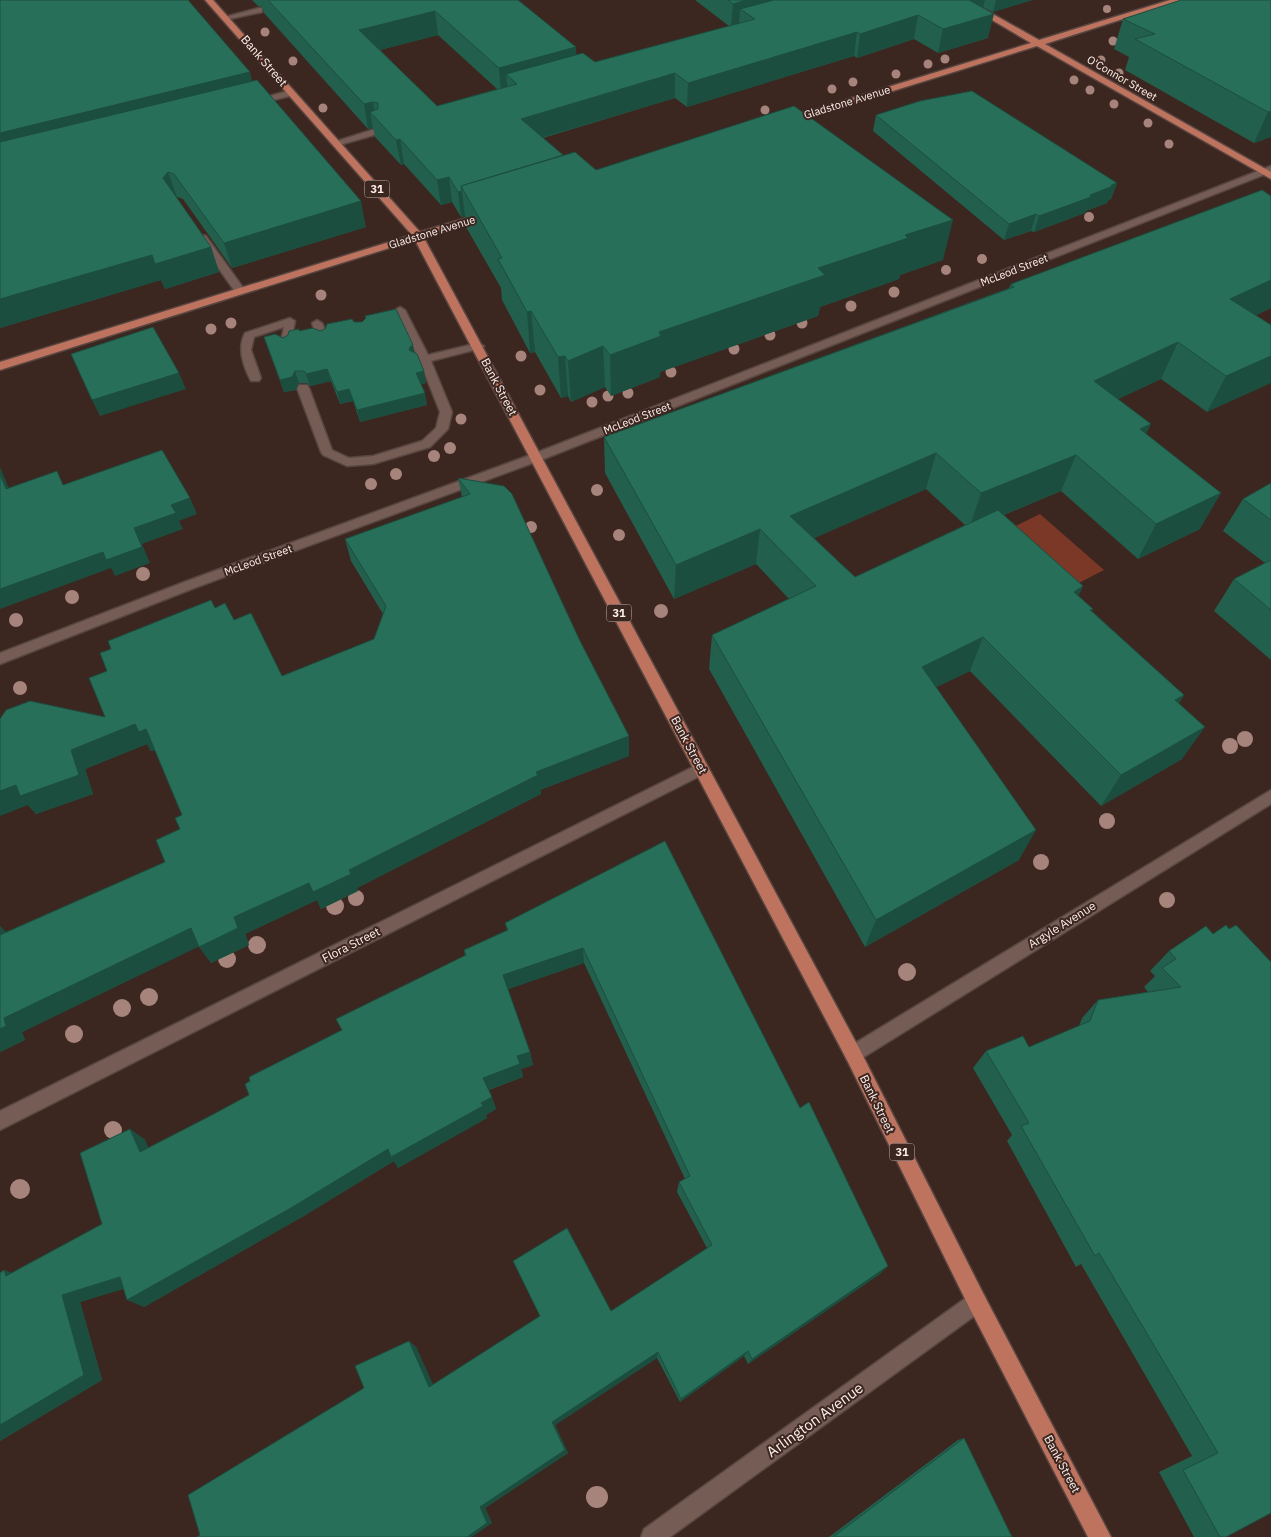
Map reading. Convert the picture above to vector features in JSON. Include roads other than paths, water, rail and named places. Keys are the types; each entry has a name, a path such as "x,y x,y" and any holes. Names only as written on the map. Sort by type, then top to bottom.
{"main road":[{"name":"Bank Street","path":"209,0 418,236 853,1054 976,1302 1100,1537"},
{"name":"O'Connor Street","path":"962,0 1268,172"},
{"name":"Gladstone Avenue","path":"781,123 1178,0"},
{"name":"Gladstone Avenue","path":"0,366 495,212"}],"street":[{"path":"225,18 259,10"},
{"path":"244,105 291,93"},
{"path":"336,143 378,131"},
{"name":"McLeod Street","path":"0,659 192,584 537,457 1268,172"},
{"path":"194,226 240,291"},
{"path":"303,388 327,452 347,462 373,460 426,444 442,429 446,412 400,310"},
{"path":"255,378 245,350 249,335 290,321 286,345"},
{"path":"317,324 323,338"},
{"path":"422,361 478,346"},
{"name":"Flora Street","path":"0,1121 701,769"},
{"name":"Argyle Avenue","path":"853,1054 1271,796"},
{"name":"Arlington Avenue","path":"652,1537 976,1302"}]}
